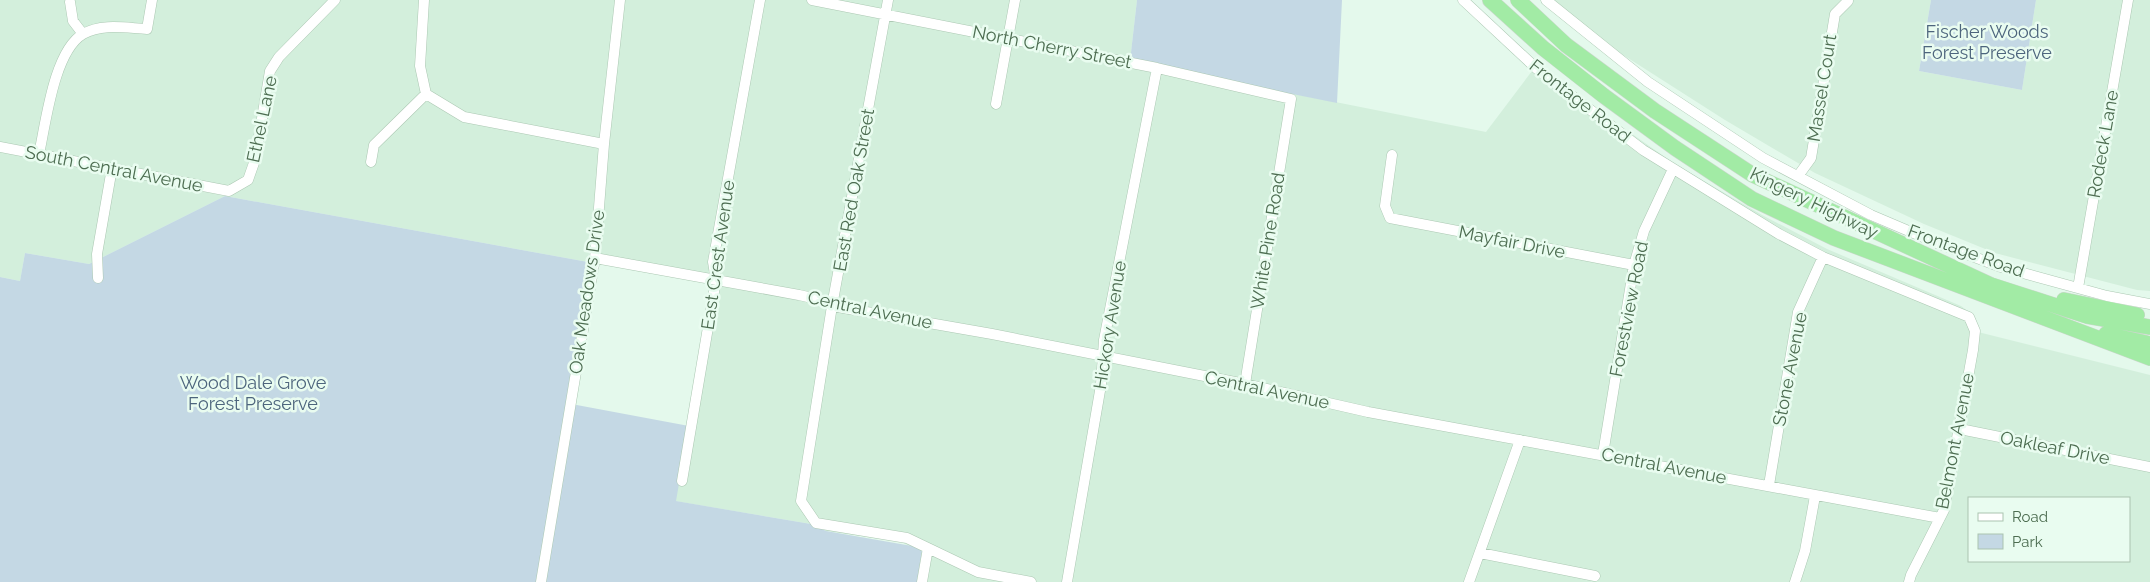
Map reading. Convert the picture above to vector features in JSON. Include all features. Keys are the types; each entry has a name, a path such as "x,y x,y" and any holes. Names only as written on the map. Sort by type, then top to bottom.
{"highway":[{"name":"Kingery Highway","path":"1490,0 1543,48 1604,96 1675,148 1752,198 1834,238 2056,324"},
{"name":"Kingery Highway","path":"1518,0 1566,45 1648,106 1753,174 1991,285 2087,316 2150,327"},
{"path":"1991,285 2150,318"},
{"path":"2056,324 2150,344"},
{"path":"2056,324 2150,358"}],"street":[{"path":"39,154 58,70 68,48 83,34 111,26 147,29 152,0"},
{"name":"Ethel Lane","path":"229,191 248,180 256,160 270,71 279,57 334,0"},
{"path":"424,0 420,66 426,94 464,117 604,144"},
{"name":"Oak Meadows Drive","path":"541,582 595,258 604,144 620,0"},
{"name":"East Crest Avenue","path":"682,481 716,280 713,262 760,0"},
{"name":"North Cherry Street","path":"812,0 1157,68 1290,99"},
{"name":"East Red Oak Street","path":"888,0 832,306 801,501 816,523 907,538 928,548"},
{"path":"996,104 1016,0"},
{"name":"Frontage Road","path":"1463,0 1537,69 1643,150 1779,234 1823,257 1953,309 1969,317 1973,323"},
{"name":"Frontage Road","path":"1546,0 1648,82 1763,158 1870,215 2001,267 2078,288 2150,304"},
{"name":"Rodeck Lane","path":"2078,288 2128,0"},
{"name":"Massel Court","path":"1798,176 1810,158 1834,14 1848,1"},
{"path":"70,2 73,21 83,34"},
{"name":"Hickory Avenue","path":"1067,582 1104,357 1104,340 1157,68"},
{"path":"371,162 374,145 426,94"},
{"name":"White Pine Road","path":"1245,384 1290,99"},
{"name":"South Central Avenue","path":"0,147 229,191"},
{"name":"Mayfair Drive","path":"1392,155 1385,206 1390,218 1634,265"},
{"path":"98,278 97,254 112,168"},
{"name":"Forestview Road","path":"1603,454 1634,265 1644,231 1673,169"},
{"name":"Stone Avenue","path":"1769,486 1798,312 1823,257"},
{"name":"Central Avenue","path":"595,258 799,295 826,301 832,306 1245,384 1368,412 1603,454 1816,496 1940,518"},
{"name":"Belmont Avenue","path":"1909,582 1910,575 1944,510 1960,430 1974,340 1973,323"},
{"name":"Oakleaf Drive","path":"1960,430 2150,467"},
{"path":"1469,582 1520,440"},
{"path":"1795,582 1805,551 1816,496"},
{"path":"922,582 928,548 978,572 1031,582"},
{"path":"1480,554 1594,576"}],"shaded area":[{"path":"0,0 615,0 588,262 225,196 226,187 0,142"},
{"path":"621,0 1137,0 1130,61 1486,132 1538,63 1605,115 1675,164 1762,215 1827,249 1961,306 1969,312 1978,332 2150,375 2150,582 917,582 922,552 901,542 826,531 811,524 675,501 718,278 597,256"},
{"path":"1553,0 1931,0 1919,71 2022,90 2036,0 2150,0 2150,291 2137,290 1995,253 1924,224 1815,173 1725,120 1606,44"},
{"path":"0,151 225,196 89,264 25,253 20,281 0,277"}],"green space":[{"path":"1137,0 1342,0 1337,103 1130,61"},
{"name":"Fischer Woods Forest Preserve","path":"1931,0 2036,0 2022,90 1919,71"},
{"name":"Wood Dale Grove Forest Preserve","path":"225,196 588,262 566,403 689,426 676,501 811,524 826,531 912,546 922,551 917,582 0,582 0,277 20,281 25,253 89,264"}]}
